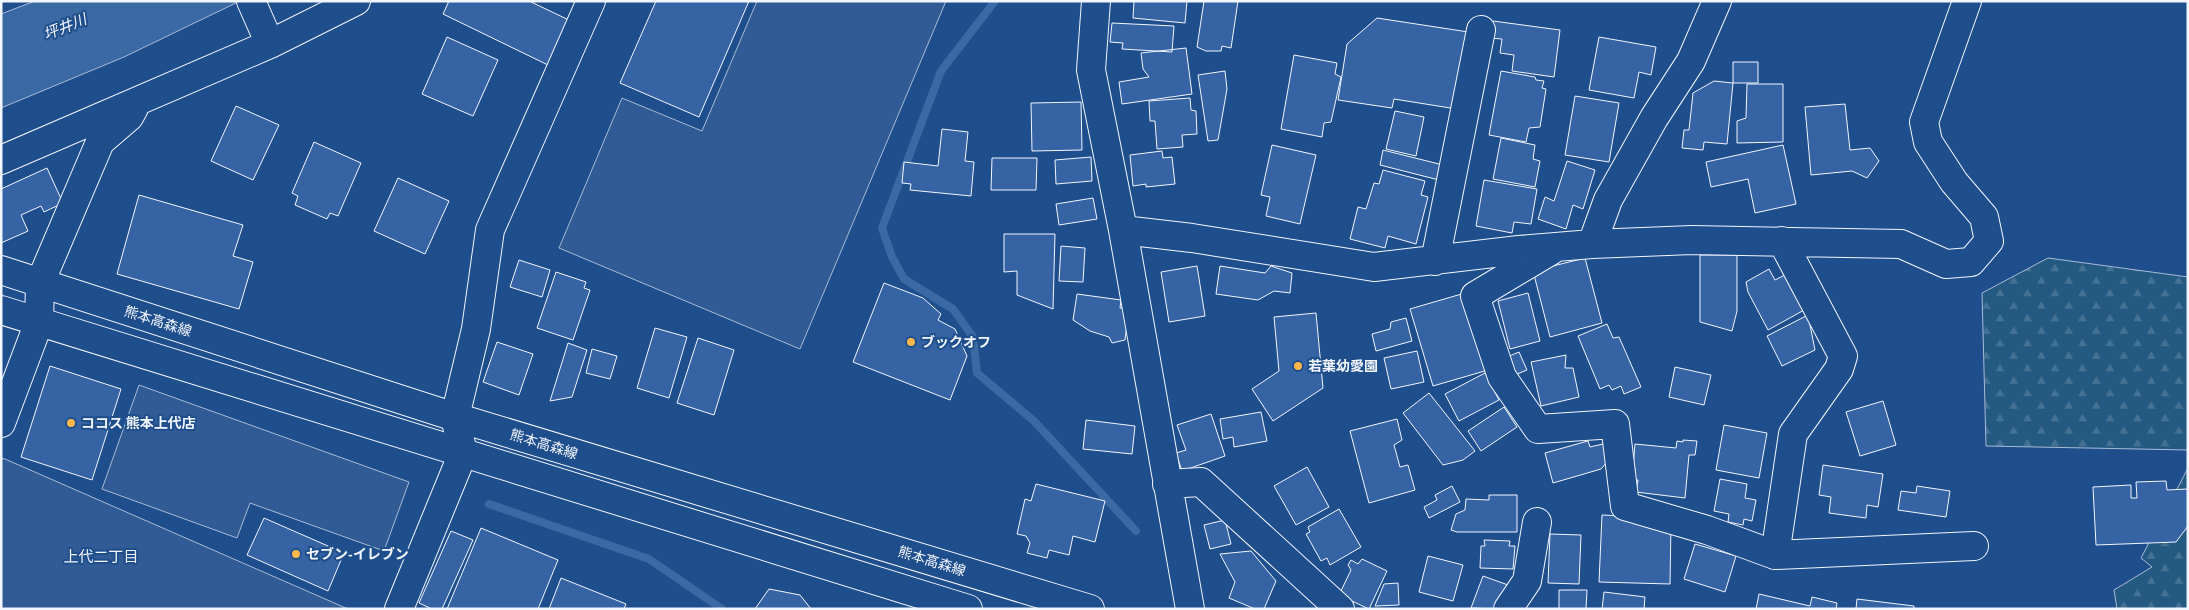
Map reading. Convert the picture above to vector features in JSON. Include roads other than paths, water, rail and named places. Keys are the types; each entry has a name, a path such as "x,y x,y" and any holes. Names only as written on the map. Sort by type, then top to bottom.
{"street":[{"path":"250,1 268,39"},
{"path":"1,160 139,101 268,39 356,1"},
{"path":"399,609 463,453 455,417 476,329 490,230 591,1"},
{"path":"1096,1 1091,70 1123,230 1190,609"},
{"path":"1592,244 1608,200 1654,118 1691,61 1717,1"},
{"path":"1123,230 1192,238 1374,267 1558,246 1692,240 1901,244 1946,264 1971,262 1989,241 1984,217 1954,182 1928,142 1924,122 1967,1"},
{"path":"1435,261 1481,30"},
{"path":"1,423 38,322 40,283 100,142 129,118 139,101"},
{"path":"1775,555 1793,434 1839,369 1843,356 1782,241"},
{"path":"1558,246 1475,296 1502,377 1538,429 1615,424 1625,506 1707,530 1775,555 1974,546"},
{"name":"熊本高森線","path":"1,270 455,417 1090,609"},
{"path":"1,310 968,609"},
{"path":"1168,484 1201,482 1340,609"},
{"path":"1508,609 1527,581 1537,522"}],"water":[{"name":"坪井川","path":"35,1 240,1 124,57 1,108 1,14"}],"waterway":[{"path":"995,1 941,71 882,228 892,257 904,279 953,309 973,337 977,373 1034,421 1136,531"},
{"path":"489,504 649,559 722,609"}],"place":[{"name":"ブックオフ","path":"911,342"},
{"name":"若葉幼愛園","path":"1298,366"},
{"name":"ココス 熊本上代店","path":"71,423"},
{"name":"セブン-イレブン","path":"296,554"}],"district":[{"name":"上代二丁目","path":"101,557"}]}
